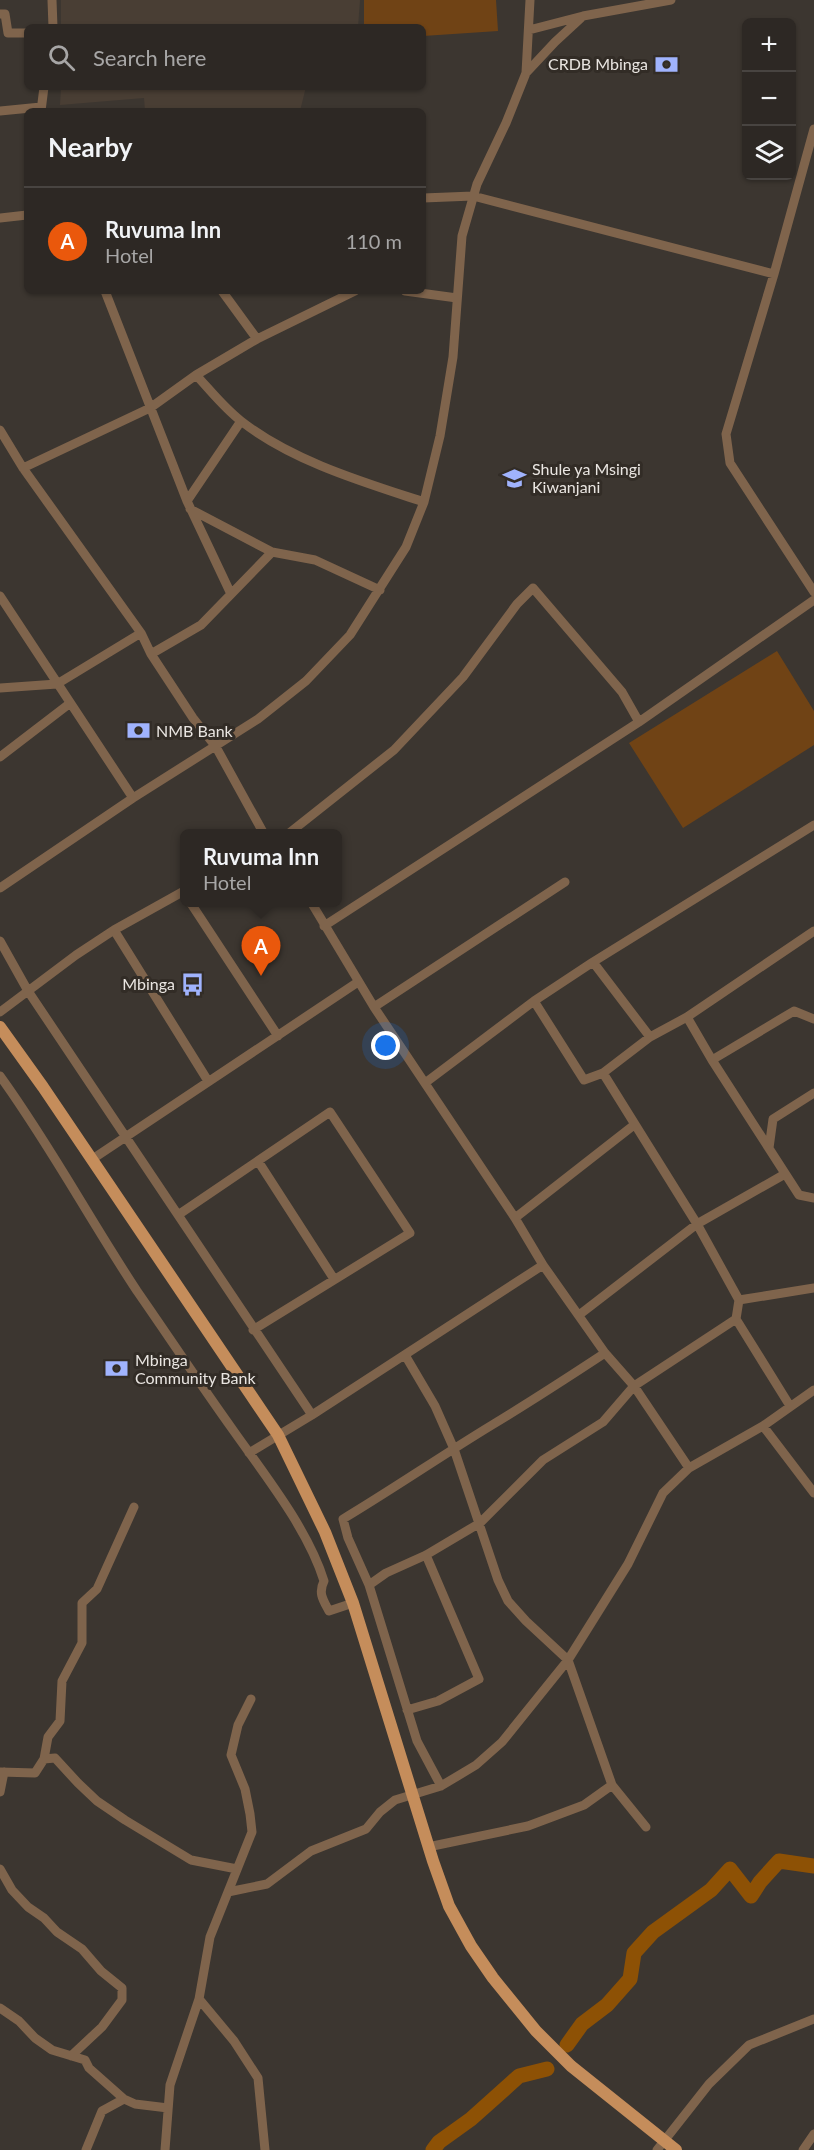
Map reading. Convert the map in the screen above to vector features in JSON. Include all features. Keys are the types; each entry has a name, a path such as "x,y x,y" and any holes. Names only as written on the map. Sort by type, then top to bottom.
{"main road":[{"path":"0,1027 278,1435 325,1532 353,1603 428,1847 450,1906 471,1946 492,1978 536,2031 571,2066 660,2145 676,2150"}],"street":[{"path":"52,0 53,24"},
{"path":"0,888 133,798 258,719 306,681 350,635 380,590 405,547 424,502 440,436 453,357 462,237 473,196 526,73 530,0"},
{"path":"529,30 583,16 671,0"},
{"path":"0,14 5,14 8,33 24,33"},
{"path":"526,73 583,16"},
{"path":"41,108 44,90"},
{"path":"0,111 24,110"},
{"path":"814,129 726,434 730,463 814,592"},
{"path":"426,198 473,196 774,274"},
{"path":"0,218 24,215"},
{"path":"106,294 188,505 231,594"},
{"path":"224,294 257,339"},
{"path":"23,468 150,408 196,375 257,339 349,294"},
{"path":"426,294 457,298"},
{"path":"196,375 241,421 292,453 349,477 424,502"},
{"path":"188,505 241,421"},
{"path":"0,430 23,468 141,633 151,654 193,718 216,747 261,829"},
{"path":"188,505 272,552 315,560 380,590"},
{"path":"151,654 201,625 272,552"},
{"path":"294,829 394,750 463,677 517,604 533,588 622,692 639,722"},
{"path":"0,596 133,798"},
{"path":"324,926 639,722 814,600"},
{"path":"0,688 57,684 141,633"},
{"path":"0,756 69,704"},
{"path":"425,1083 534,1001 814,825"},
{"path":"374,1007 565,882"},
{"path":"0,1012 76,955 114,930 180,894"},
{"path":"193,907 278,1036"},
{"path":"313,907 374,1007 515,1218 543,1265 605,1353 634,1386 689,1468"},
{"path":"114,930 207,1082"},
{"path":"534,1001 584,1080 603,1073 650,1037 687,1017 814,931"},
{"path":"0,941 28,991 312,1415"},
{"path":"594,962 650,1037"},
{"path":"92,1160 358,982"},
{"path":"712,1060 794,1011 814,1019"},
{"path":"687,1017 799,1195 814,1198"},
{"path":"603,1073 697,1224 739,1300 736,1318 790,1406"},
{"path":"0,1076 29,1115 135,1288 304,1537 321,1571 324,1581 320,1588 321,1597 329,1611 353,1603"},
{"path":"769,1148 773,1119 814,1093"},
{"path":"178,1215 330,1112 410,1233 254,1330"},
{"path":"515,1218 634,1125"},
{"path":"258,1161 334,1279"},
{"path":"579,1315 697,1224 785,1174"},
{"path":"249,1453 312,1415 543,1265"},
{"path":"739,1300 814,1288"},
{"path":"369,1585 386,1573 426,1555 480,1523 543,1460 603,1422 634,1386 736,1318"},
{"path":"441,1786 417,1741 369,1585 348,1538 343,1519 407,1481 453,1449 533,1401 605,1353"},
{"path":"405,1355 435,1406 480,1523 498,1580 508,1601 568,1660 612,1785 646,1827"},
{"path":"228,1892 237,1892 267,1884 311,1851 366,1830 380,1812 395,1800 441,1786 476,1766 502,1742 568,1660 628,1564 663,1493 689,1468 763,1426 814,1390"},
{"path":"763,1426 814,1493"},
{"path":"0,1792 2,1772 35,1773 44,1759 48,1737 60,1720 62,1681 82,1643 82,1603 97,1589 134,1507"},
{"path":"407,1710 438,1701 479,1679 426,1555"},
{"path":"165,2150 170,2085 199,1999 210,1937 252,1832 245,1789 231,1755 238,1725 251,1699"},
{"path":"44,1759 55,1758 97,1801 191,1860 237,1869"},
{"path":"428,1847 528,1826 584,1805 612,1785"},
{"path":"0,1869 12,1890 28,1907 44,1918 57,1932 82,1949 101,1971 122,1988 123,2001 102,2027 71,2056"},
{"path":"199,1999 234,2041 258,2078 265,2150"},
{"path":"0,2008 19,2021 35,2038 52,2050 85,2060 88,2068 124,2099 135,2104 168,2108"},
{"path":"660,2145 709,2084 749,2045 814,2019"},
{"path":"86,2150 102,2111 124,2099"},
{"path":"803,2150 814,2134"}],"shaded area":[{"path":"61,0 360,0 358,24 61,24"},
{"path":"364,0 496,0 498,31 426,36 426,24 364,24"},
{"path":"61,90 305,90 301,108 145,108 144,98 60,105"},
{"path":"777,651 814,711 814,745 683,828 629,743"}],"waterway":[{"path":"567,2045 582,2024 607,2005 630,1979 634,1953 653,1932 711,1890 730,1869 751,1896 779,1861 814,1866"},
{"path":"433,2150 439,2142 471,2119 519,2076 547,2069"}],"place":[{"name":"CRDB Mbinga","path":"666,64"},
{"name":"Shule ya Msingi Kiwanjani","path":"514,478"},
{"name":"NMB Bank","path":"138,731"},
{"name":"Ruvuma Inn","path":"261,976"},
{"name":"Mbinga","path":"193,984"},
{"name":"Mbinga Community Bank","path":"117,1369"}]}
